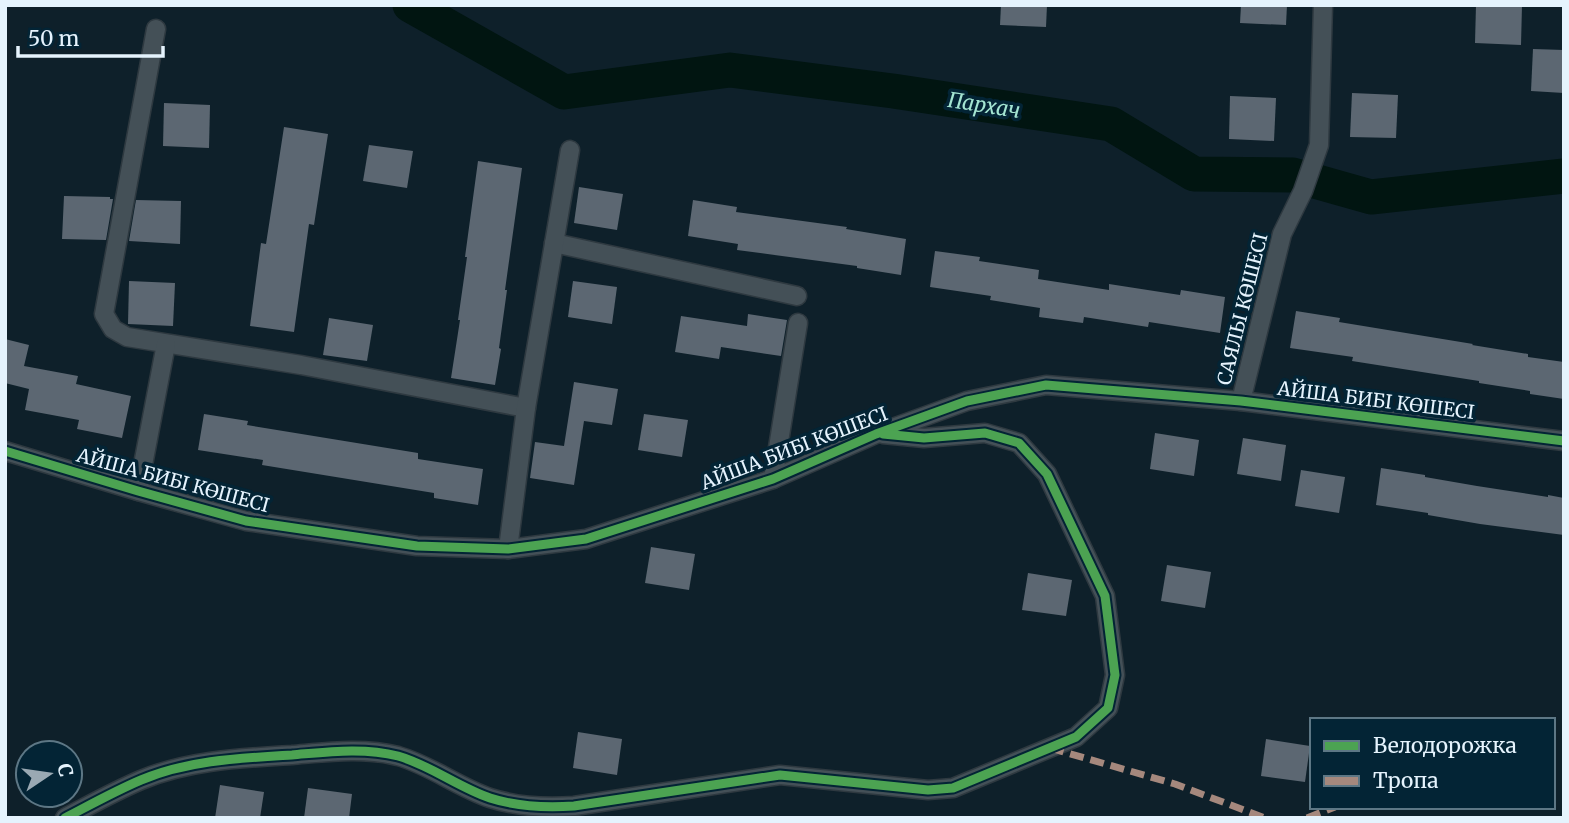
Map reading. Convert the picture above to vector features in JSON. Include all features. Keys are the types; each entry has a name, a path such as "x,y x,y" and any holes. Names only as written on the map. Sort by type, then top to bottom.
{"street":[{"name":"САЯЛЫ КӨШЕСІ","path":"1241,401 1282,234 1303,191 1319,145 1323,5"},
{"path":"156,29 104,314 113,329 127,337 301,365 526,408"},
{"path":"508,549 526,408 570,150"},
{"path":"554,243 797,296"},
{"path":"774,479 798,323"},
{"path":"138,491 166,344"},
{"name":"АЙША БИБІ КӨШЕСІ","path":"5,451 246,521 417,547 508,549 586,539 774,479 876,434 967,401 1045,385 1241,401 1564,441"},
{"path":"65,818 142,779 183,767 256,757 357,750 398,756 488,797 519,806 547,807 574,806 780,775 928,790 953,788 1076,737 1108,708 1115,675 1105,596 1048,474 1019,443 985,433 924,438 876,434"}],"building":[{"path":"1001,5 1047,5 1046,27 1000,25"},
{"path":"1241,5 1287,5 1286,25 1240,23"},
{"path":"1476,5 1522,5 1521,45 1475,43"},
{"path":"1533,49 1564,50 1564,93 1531,91"},
{"path":"1352,93 1398,95 1396,138 1350,137"},
{"path":"1230,96 1276,98 1274,141 1229,139"},
{"path":"164,103 210,105 209,148 163,146"},
{"path":"284,127 328,134 314,225 309,224 294,332 250,326 261,243 266,244"},
{"path":"369,145 413,151 407,188 363,181"},
{"path":"478,161 522,168 495,385 451,378"},
{"path":"579,187 623,194 617,230 574,223"},
{"path":"64,196 113,199 106,240 62,239"},
{"path":"136,200 181,201 180,244 129,241"},
{"path":"693,200 737,207 736,212 847,227 846,229 906,239 901,275 857,266 737,250 738,244 688,236"},
{"path":"935,251 980,257 979,261 1039,270 1038,279 1109,290 1109,284 1180,295 1181,290 1225,297 1220,333 1149,322 1148,327 1084,317 1083,323 1039,317 1040,308 990,300 991,296 930,287"},
{"path":"129,281 175,283 173,326 128,324"},
{"path":"573,281 617,287 612,324 568,317"},
{"path":"1296,311 1340,318 1339,322 1564,362 1564,399 1530,394 1530,391 1479,381 1352,361 1353,357 1290,348"},
{"path":"748,314 787,320 781,356 721,347 719,359 675,352 681,316 747,326"},
{"path":"329,318 373,325 367,361 323,355"},
{"path":"5,339 29,345 24,366 78,376 76,384 131,396 122,438 77,429 79,420 25,410 29,389 5,383"},
{"path":"574,382 618,389 612,425 584,421 574,485 530,478 535,442 564,446"},
{"path":"204,414 248,421 247,425 418,453 418,459 483,469 478,505 434,498 434,493 262,465 263,460 198,450"},
{"path":"644,414 688,420 682,457 638,450"},
{"path":"1155,433 1199,440 1194,476 1150,469"},
{"path":"1243,438 1286,445 1281,481 1237,474"},
{"path":"1381,468 1477,486 1564,498 1564,535 1480,524 1376,505"},
{"path":"1301,470 1345,477 1339,513 1295,506"},
{"path":"651,547 695,554 689,590 645,583"},
{"path":"1167,565 1211,572 1205,608 1161,601"},
{"path":"1028,573 1072,580 1066,616 1022,610"},
{"path":"578,732 622,739 617,775 573,768"},
{"path":"1266,739 1310,746 1305,782 1261,776"},
{"path":"220,785 264,792 260,818 215,818"},
{"path":"308,788 352,794 349,818 304,818"}],"waterway":[{"name":"Пархач","path":"410,5 564,92 730,70 893,91 1111,124 1194,174 1293,175 1371,197 1564,176"}],"marked path":[{"path":"1050,748 1175,784 1265,818"},
{"path":"1307,818 1330,809"}],"cycle path":[{"path":"5,451 246,521 417,546 508,549 586,539 773,479 876,434 967,401 1046,385 1241,401 1564,441"},
{"path":"65,818 159,773 196,764 254,757 345,751 385,753 421,765 490,798 521,805 563,807 780,775 928,790 953,788 1076,737 1108,708 1115,675 1105,596 1047,474 1019,443 985,433 924,438 883,434"}]}
